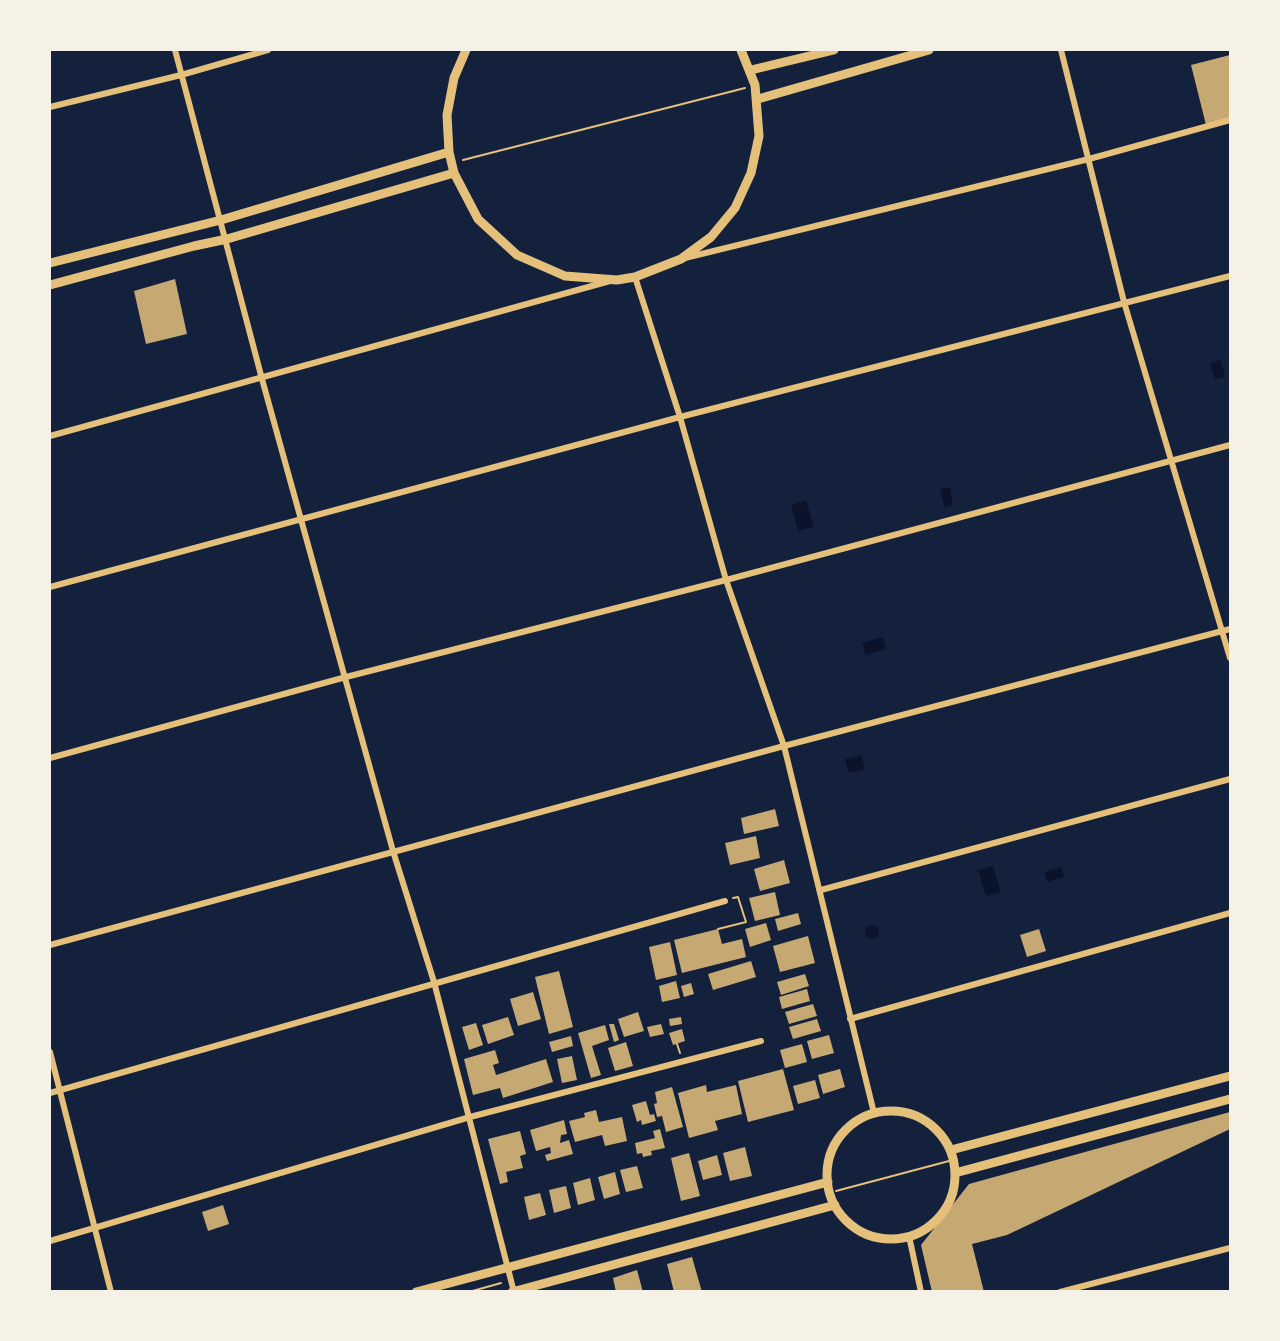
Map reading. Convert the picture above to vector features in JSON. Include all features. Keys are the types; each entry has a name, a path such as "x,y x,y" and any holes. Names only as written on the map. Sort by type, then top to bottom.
{"street":[{"path":"175,50 262,379 393,852 434,982 513,1291 835,1205"},
{"path":"50,108 268,50"},
{"path":"466,50 454,78 447,115 449,152 453,168 478,219 517,255 565,276 617,280"},
{"path":"681,259 711,237 735,207 751,173 759,136 758,99 751,70 741,50"},
{"path":"751,70 834,50"},
{"path":"758,99 929,50"},
{"path":"1061,50 1124,302 1227,630 1230,658"},
{"path":"50,436 617,280 635,277 681,259 1089,159 1230,120"},
{"path":"50,262 221,220 449,152"},
{"path":"50,285 194,246 227,240 453,168"},
{"path":"50,587 680,417 1230,276"},
{"path":"635,277 680,417 726,580 784,746 874,1113"},
{"path":"50,758 346,677 726,580 1230,446"},
{"path":"50,945 784,746 1227,630"},
{"path":"821,890 1230,779"},
{"path":"50,1093 725,901"},
{"path":"850,1019 1230,913"},
{"path":"50,1241 470,1117 761,1041"},
{"path":"50,1052 111,1292"},
{"path":"952,1155 1230,1076"},
{"path":"955,1173 1230,1098"},
{"path":"887,1111 913,1114 936,1128 952,1155 955,1173 954,1190 947,1205 938,1219 924,1230 909,1236 892,1239 874,1237 858,1230 845,1219 835,1205 830,1192 828,1164 834,1147 844,1132 858,1120 874,1113 887,1111"},
{"path":"416,1292 828,1182"},
{"path":"909,1236 921,1292"},
{"path":"1060,1292 1230,1248"}],"path":[{"path":"453,168 755,85"},
{"path":"718,929 746,922 738,897 725,901"},
{"path":"830,1192 952,1155"},
{"path":"469,1292 511,1280"}],"water":[{"path":"1221,360 1225,377 1215,379 1210,363"},
{"path":"950,487 953,505 945,508 940,489"},
{"path":"806,500 814,527 798,531 791,505"},
{"path":"883,637 886,649 866,655 862,643"},
{"path":"861,755 865,769 849,773 845,759"},
{"path":"993,866 1001,892 986,896 978,870"},
{"path":"1061,867 1064,877 1047,882 1044,872"},
{"path":"872,925 877,927 879,932 877,937 872,939 867,937 865,932 867,927"}],"building":[{"path":"1230,55 1230,119 1206,125 1191,65"},
{"path":"175,279 187,334 146,344 134,291"},
{"path":"775,809 779,826 744,834 741,818"},
{"path":"756,836 760,858 730,865 725,843"},
{"path":"784,860 790,883 760,891 754,869"},
{"path":"775,892 780,915 755,921 749,898"},
{"path":"798,913 801,924 778,931 775,919"},
{"path":"766,923 771,940 750,947 745,929"},
{"path":"718,929 722,944 742,939 746,957 682,973 674,940"},
{"path":"1039,929 1046,951 1027,957 1020,935"},
{"path":"808,936 815,963 780,972 773,946"},
{"path":"670,942 677,975 656,980 649,947"},
{"path":"751,961 756,977 713,990 708,974"},
{"path":"559,971 573,1027 549,1034 535,977"},
{"path":"805,974 809,986 781,995 777,982"},
{"path":"676,981 680,998 662,1002 659,986"},
{"path":"691,983 694,994 684,997 681,986"},
{"path":"807,989 810,1001 782,1009 779,997"},
{"path":"533,992 541,1019 518,1026 510,999"},
{"path":"813,1004 817,1016 789,1024 785,1012"},
{"path":"638,1012 644,1031 624,1037 618,1019"},
{"path":"508,1017 514,1035 488,1044 482,1025"},
{"path":"681,1017 682,1024 670,1026 669,1019"},
{"path":"817,1019 821,1031 793,1039 789,1027"},
{"path":"476,1023 483,1045 469,1050 462,1027"},
{"path":"609,1024 614,1024 619,1040 614,1042"},
{"path":"661,1024 664,1034 650,1037 647,1027"},
{"path":"605,1025 609,1040 592,1046 601,1075 591,1078 578,1033"},
{"path":"682,1029 685,1041 673,1045 669,1033"},
{"path":"829,1035 834,1053 812,1059 807,1041"},
{"path":"571,1036 573,1046 552,1052 549,1042"},
{"path":"626,1042 633,1066 615,1071 608,1048"},
{"path":"802,1044 807,1062 785,1068 780,1050"},
{"path":"495,1050 499,1063 493,1065 496,1075 546,1059 553,1082 503,1098 500,1088 473,1095 464,1059"},
{"path":"572,1056 577,1080 562,1083 557,1059"},
{"path":"783,1069 794,1110 748,1122 738,1081"},
{"path":"840,1069 845,1087 823,1094 818,1075"},
{"path":"815,1080 820,1098 798,1104 793,1086"},
{"path":"706,1085 707,1092 736,1085 742,1114 715,1121 718,1130 689,1138 678,1093"},
{"path":"672,1087 683,1127 666,1132 662,1116 657,1117 654,1104 657,1103 655,1092"},
{"path":"646,1101 650,1115 654,1114 656,1121 642,1125 641,1120 637,1122 632,1105"},
{"path":"596,1110 599,1122 622,1117 627,1141 605,1146 602,1135 575,1142 569,1121 585,1117 584,1113"},
{"path":"1230,1112 1230,1129 1007,1235 972,1244 984,1292 932,1292 921,1245 969,1184"},
{"path":"564,1120 567,1134 561,1135 560,1143 569,1140 573,1154 547,1161 545,1155 551,1153 550,1147 536,1151 530,1130"},
{"path":"660,1129 665,1148 651,1151 652,1155 643,1157 642,1153 637,1154 635,1143 655,1138 653,1131"},
{"path":"520,1131 526,1154 520,1156 523,1168 506,1172 508,1182 500,1184 488,1139"},
{"path":"745,1147 752,1176 730,1181 723,1153"},
{"path":"689,1153 700,1196 681,1201 671,1158"},
{"path":"717,1155 722,1175 703,1180 698,1161"},
{"path":"637,1166 643,1188 626,1192 620,1170"},
{"path":"615,1172 620,1194 604,1199 598,1177"},
{"path":"590,1178 595,1200 578,1205 573,1183"},
{"path":"566,1186 571,1208 554,1213 549,1190"},
{"path":"540,1193 546,1215 529,1220 524,1197"},
{"path":"223,1205 229,1224 208,1231 202,1212"},
{"path":"692,1257 702,1292 674,1292 667,1264"},
{"path":"637,1270 643,1292 616,1292 613,1278"}]}
